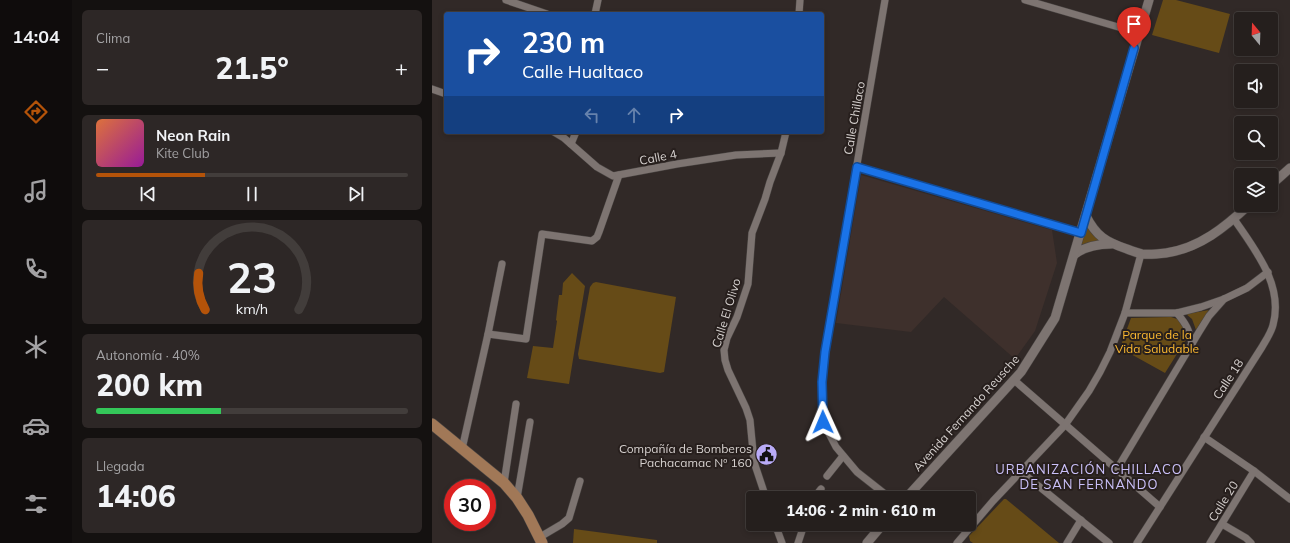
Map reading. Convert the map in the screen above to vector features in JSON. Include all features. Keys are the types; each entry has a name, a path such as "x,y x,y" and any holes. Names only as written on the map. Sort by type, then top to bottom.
{"main road":[{"path":"432,424 504,483 517,498 541,540"}],"street":[{"path":"506,0 541,12"},
{"path":"595,12 598,0"},
{"path":"799,12 800,0"},
{"name":"Calle Chillaco","path":"881,491 857,472 836,447 823,422 822,382 825,352 885,0"},
{"path":"1025,0 1139,33"},
{"name":"Avenida Fernando Reusche","path":"912,491 1021,372 1055,318 1149,0"},
{"path":"432,89 444,93"},
{"name":"Calle 4","path":"557,134 597,167 613,176 729,156 781,153"},
{"path":"571,144 575,134"},
{"name":"Calle El Olivo","path":"764,491 754,462 750,420 728,370 724,350 727,338 737,317 748,284 752,233 781,153 786,134"},
{"path":"857,167 1081,233"},
{"path":"1278,179 1290,168"},
{"path":"488,334 526,339 542,234 592,240 597,237 619,175"},
{"path":"1086,216 1095,231 1111,244 1141,254 1152,255 1174,252 1190,247 1204,240 1242,212"},
{"name":"Calle 18","path":"1137,543 1262,347 1273,326 1276,307 1268,272 1234,219"},
{"path":"1075,254 1084,248 1091,246 1111,244"},
{"path":"961,542 1020,471 1065,424 1089,391 1110,352 1125,313 1141,254"},
{"path":"462,449 502,264"},
{"path":"1125,313 1177,313 1201,307 1224,299 1247,288 1268,272"},
{"path":"1117,469 1209,316 1224,299"},
{"path":"1177,313 1187,325 1192,344"},
{"path":"1014,380 1160,507"},
{"path":"504,483 516,404"},
{"path":"517,498 530,422"},
{"path":"1204,437 1254,471 1290,499"},
{"path":"827,476 843,456"},
{"path":"1020,471 1109,543"},
{"name":"Calle 20","path":"1210,543 1254,471"},
{"path":"541,540 569,518 580,481"},
{"path":"1067,543 1081,520"},
{"path":"1222,524 1246,538 1251,543"},
{"path":"778,531 782,543"},
{"path":"798,543 802,531"},
{"path":"868,543 877,531"}],"shaded area":[{"path":"861,175 1052,230 1057,263 1035,331 1015,359 944,297 911,332 836,323"}],"green space":[{"path":"1163,0 1176,0 1230,14 1219,53 1152,35"},
{"path":"1086,226 1101,240 1080,245"},
{"path":"572,273 585,286 569,384 527,378 533,346 553,348 559,295 562,295 563,283"},
{"path":"596,282 676,297 664,372 660,373 579,359 578,354 590,287"},
{"path":"1209,310 1196,330 1192,319 1186,314"},
{"name":"Parque de la Vida Saludable","path":"1171,317 1180,320 1187,330 1187,338 1165,373 1120,348 1131,318"},
{"path":"1004,499 1006,499 1059,543 973,543 970,541 969,536 974,531 976,531 976,529"},
{"path":"574,529 657,540 657,543 573,543"}],"place":[{"name":"Compañía de Bomberos Pachacamac Nº 160","path":"767,455"}],"district":[{"name":"URBANIZACIÓN CHILLACO DE SAN FERNANDO","path":"1089,476"}],"route":[{"path":"823,422 822,382 825,352 857,167 1081,233 1134,48"}]}
